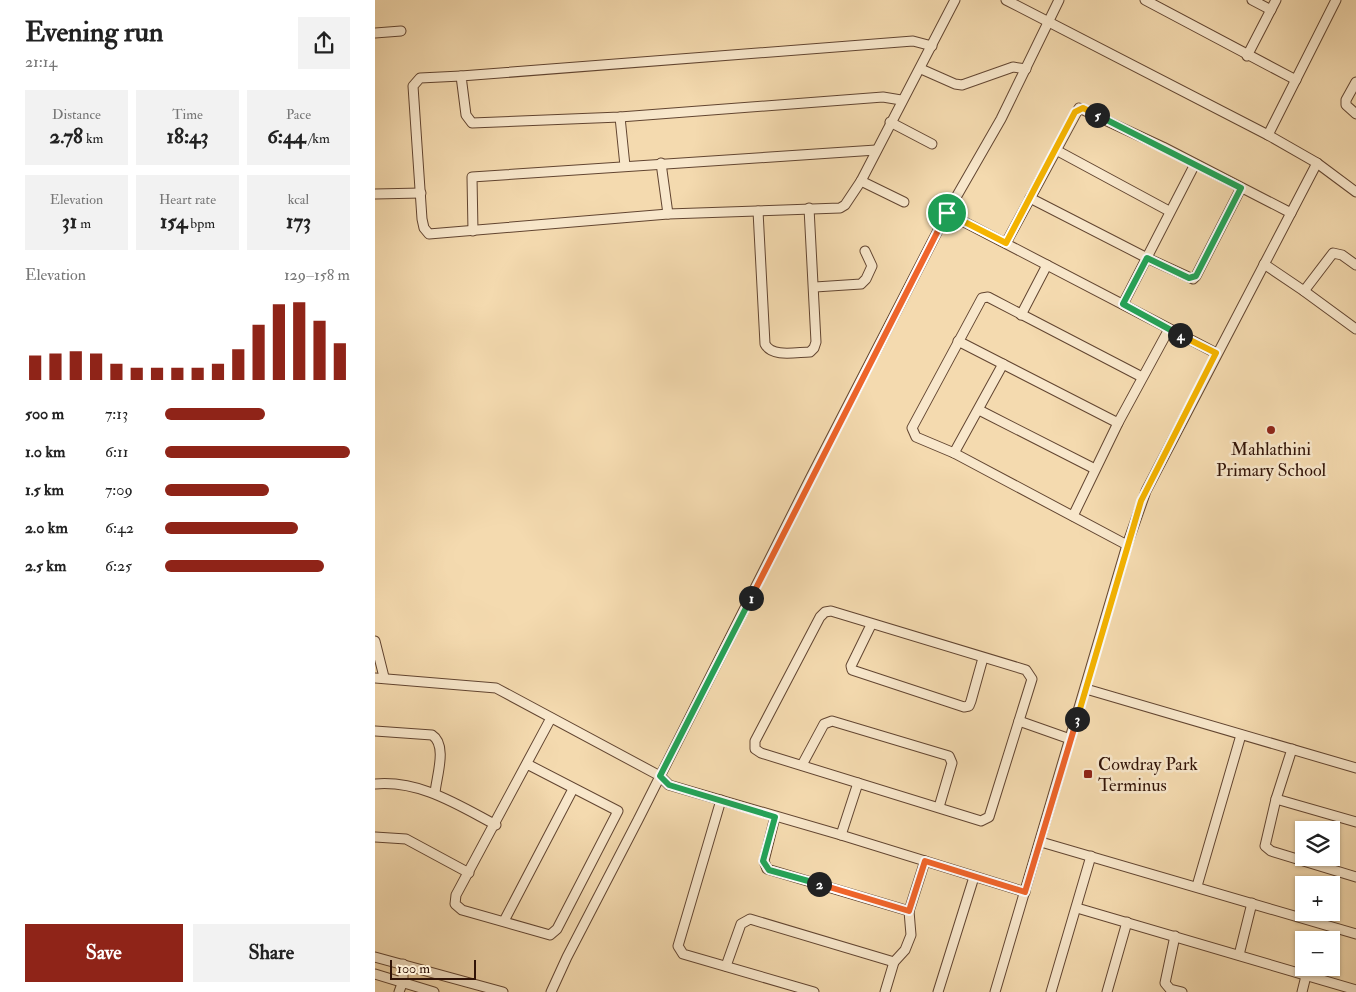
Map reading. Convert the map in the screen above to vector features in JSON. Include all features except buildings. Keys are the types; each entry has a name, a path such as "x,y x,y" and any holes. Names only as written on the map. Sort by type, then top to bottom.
{"street":[{"path":"932,46 913,41 420,78 413,86 424,228 429,234 668,214 839,208 845,206 861,181 901,100 921,68 932,46 955,0"},
{"path":"1006,0 1268,135 1317,163 1356,192"},
{"path":"551,992 567,957 947,213 1001,119 1059,0"},
{"path":"1145,0 1247,56 1296,80"},
{"path":"1252,0 1271,10"},
{"path":"1247,56 1276,0"},
{"path":"1268,135 1336,0"},
{"path":"375,32 401,30"},
{"path":"921,68 955,84 962,85 1013,67 1026,69"},
{"path":"461,76 466,115 472,123 620,117 883,97 901,100"},
{"path":"1356,82 1346,100 1346,105 1356,114"},
{"path":"1006,243 1075,112 1083,108 1291,213"},
{"path":"620,117 625,166"},
{"path":"891,122 933,144"},
{"path":"473,231 472,177 876,150"},
{"path":"1056,150 1169,211"},
{"path":"661,163 668,214"},
{"path":"995,992 1041,842 1127,545 1145,491 1317,163"},
{"path":"1123,304 1169,211 1195,164"},
{"path":"861,181 904,202"},
{"path":"1030,198 1147,258 1193,279 1241,188"},
{"path":"375,194 421,193"},
{"path":"758,211 765,344 767,350 773,352 810,352 814,348 815,287 809,208"},
{"path":"947,213 1216,353"},
{"path":"815,287 861,284 866,280 872,266 865,251"},
{"path":"1304,290 1333,253 1338,253 1356,265"},
{"path":"1264,264 1304,290 1356,329"},
{"path":"1021,315 1047,265"},
{"path":"1127,545 954,454 916,437 912,428 982,298 987,298 1142,377"},
{"path":"1073,516 1118,423 1169,329"},
{"path":"958,341 1118,423"},
{"path":"954,454 1003,364"},
{"path":"979,410 1095,469"},
{"path":"831,611 871,625 983,658 1026,670 1031,674 1032,679 989,817 981,821 758,752 755,741 825,612 831,611"},
{"path":"871,625 851,666 851,670 965,707 969,706 971,701 983,658"},
{"path":"375,641 379,677 496,688 660,776 669,785 775,817 841,834 1025,892"},
{"path":"1086,689 1241,735 1293,748 1356,768"},
{"path":"527,764 618,811 583,880 552,934 548,935 457,907 455,900 551,718"},
{"path":"802,765 824,724 828,721 949,756 951,759 939,807"},
{"path":"1019,721 1070,739"},
{"path":"375,731 432,735 436,738 440,747 435,793"},
{"path":"1197,886 1241,735"},
{"path":"1293,748 1276,799 1265,842 1268,849 1356,877"},
{"path":"841,834 858,783"},
{"path":"375,784 399,784 435,793 496,825"},
{"path":"504,921 573,789"},
{"path":"1276,799 1356,822"},
{"path":"721,800 678,946 683,954 814,992"},
{"path":"775,817 763,861 767,869 909,911"},
{"path":"375,837 406,839 469,873"},
{"path":"1041,842 1356,934"},
{"path":"1051,992 1091,856"},
{"path":"885,992 894,962 905,950 911,934 909,911 925,861"},
{"path":"938,992 975,876"},
{"path":"1239,955 1252,903"},
{"path":"1077,908 1295,973"},
{"path":"726,966 741,924 750,919 894,962"},
{"path":"1107,992 1127,922"},
{"path":"1175,936 1165,983 1170,989 1181,992"},
{"path":"375,957 503,992"},
{"path":"399,992 403,981 403,964"},
{"path":"375,974 434,992"},
{"path":"1302,992 1306,976 1356,990"}],"place":[{"name":"Mahlathini Primary School","path":"1271,430"},
{"name":"Cowdray Park Terminus","path":"1088,774"}],"route":[{"path":"1079,108 1083,108 1163,147 1241,188 1193,279 1147,258 1123,304 1216,353 1141,501 1025,892 925,861 909,911 767,869 763,861 775,817 669,785 660,776 811,476 947,213 1006,243 1075,112 1079,108"}]}
